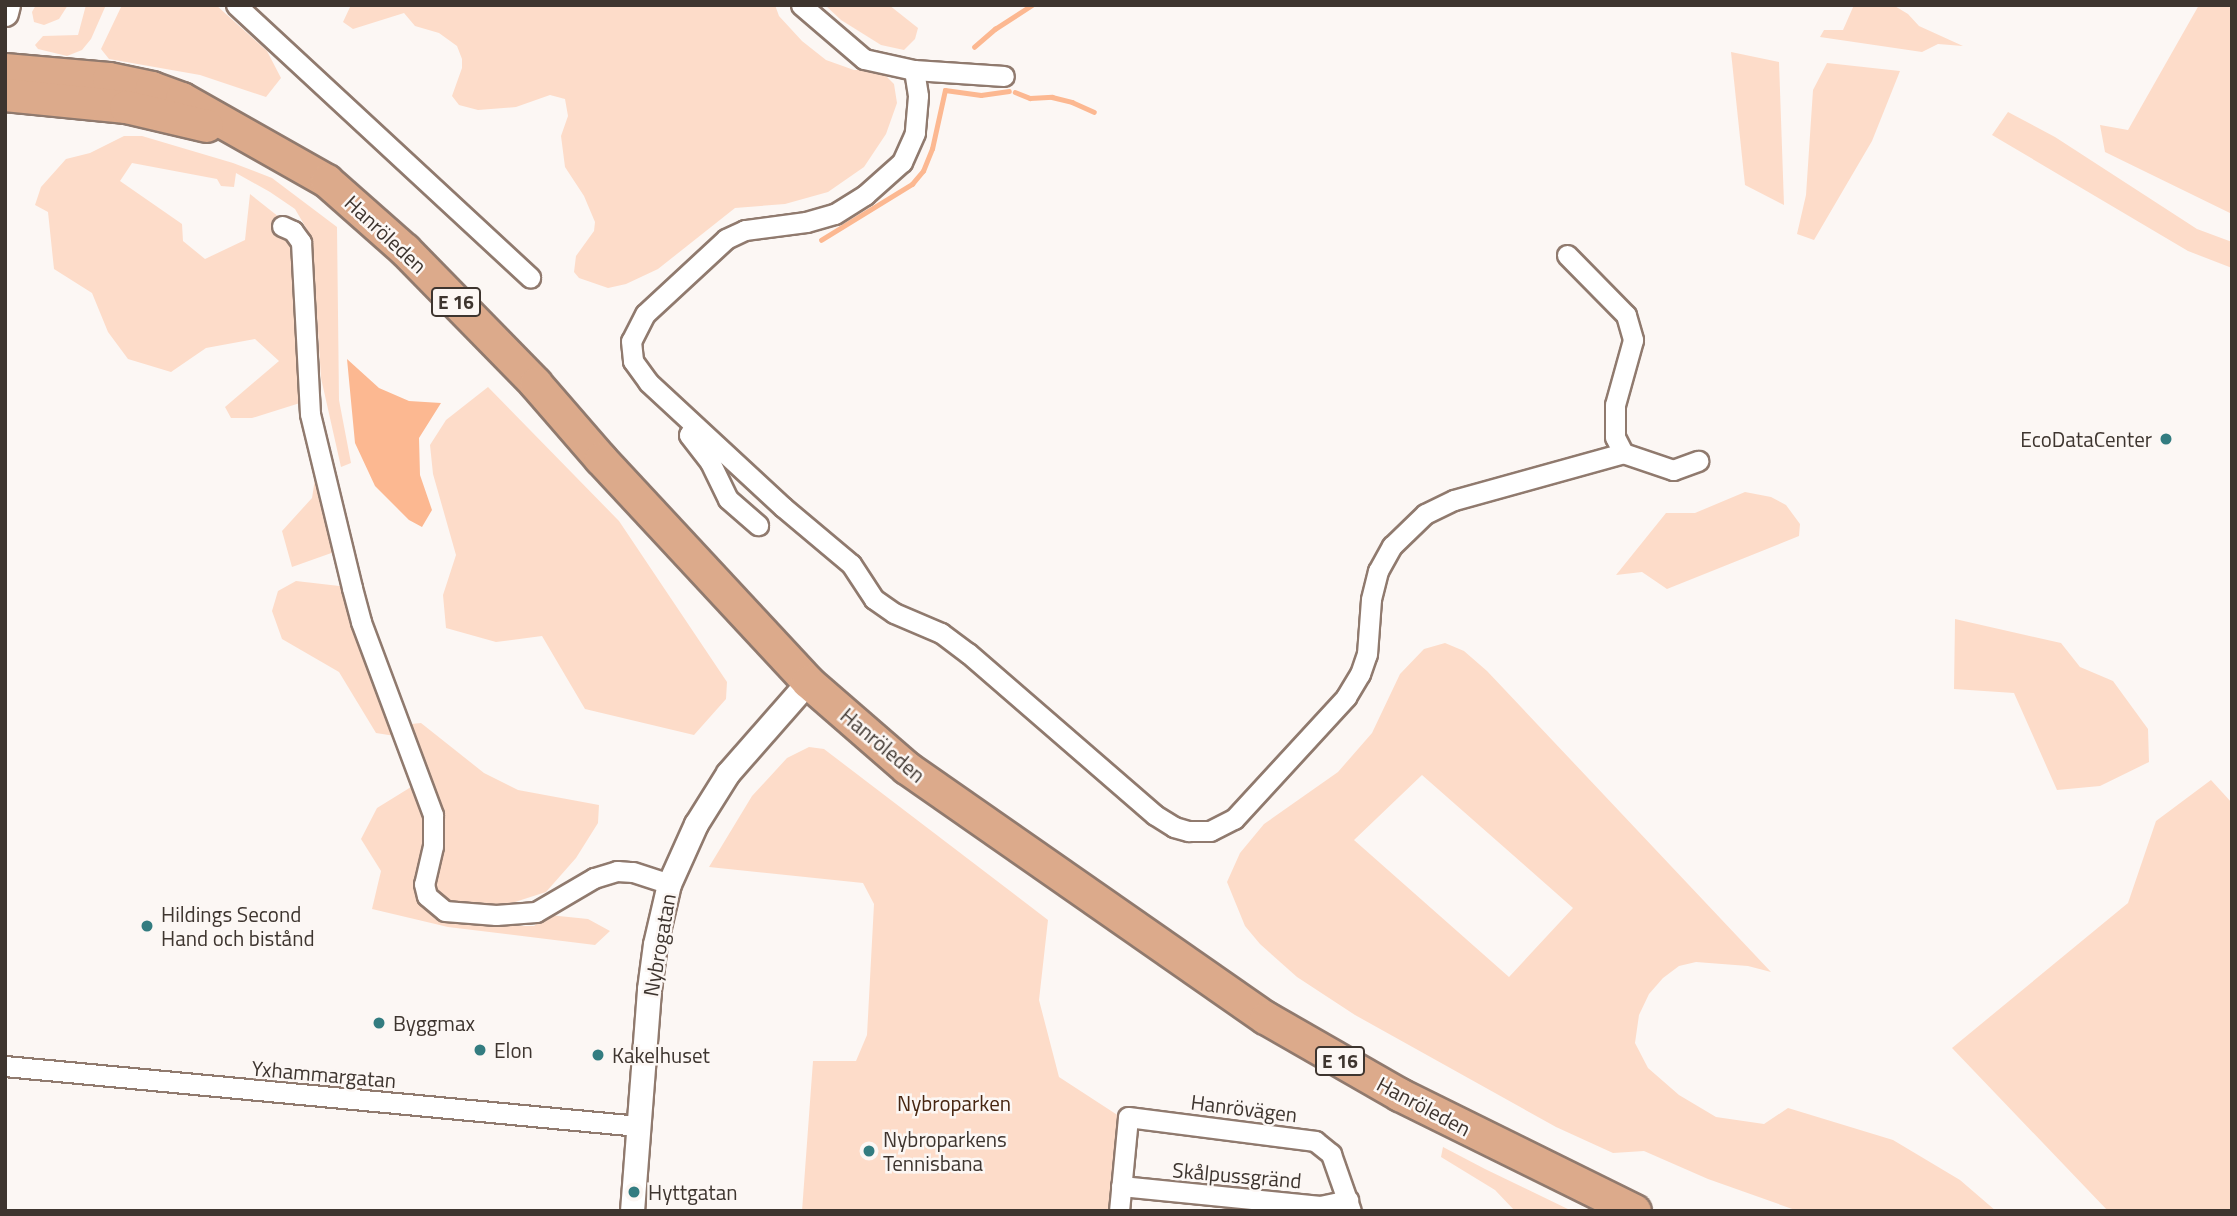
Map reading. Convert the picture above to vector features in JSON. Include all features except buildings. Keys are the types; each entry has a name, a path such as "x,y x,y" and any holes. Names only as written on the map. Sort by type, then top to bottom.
{"highway":[{"name":"Hanröleden","path":"5,70 110,79 152,88 182,99 327,181 405,250 536,384 808,682 907,768 1266,1018 1411,1101 1635,1211"},
{"name":"Hanröleden","path":"5,95 126,107 246,135"}],"main road":[{"path":"5,13 7,5"}],"street":[{"path":"236,5 530,277"},
{"path":"801,5 864,60 914,70 1004,76"},
{"path":"914,70 918,96 915,133 902,162 859,200 834,214 806,222 745,230 726,239 660,298 634,330 631,350 639,371 783,507 851,564 874,598 886,608 941,633 1155,815 1174,827 1195,832 1224,825 1242,812 1353,686 1367,654 1371,599 1378,571 1391,546 1413,523 1454,500 1623,453 1673,470 1699,461"},
{"path":"282,226 293,231 301,242 308,401 352,588 365,635 433,815 433,846 424,884 427,896 445,911 496,915 536,912 594,878 617,872 633,872 670,884"},
{"path":"1567,255 1626,315 1633,340 1615,405 1615,437 1623,453"},
{"path":"695,425 689,435 710,462 728,499 758,525"},
{"name":"Nybrogatan","path":"632,1211 652,967 662,909 670,884 696,824 728,773 808,682"},
{"name":"Yxhammargatan","path":"5,1066 639,1126"},
{"name":"Hanrövägen","path":"1121,1186 1128,1117 1315,1141 1331,1154 1350,1205"},
{"path":"1119,1211 1121,1186"},
{"name":"Skålpussgränd","path":"1121,1186 1320,1206 1350,1205"}],"green space":[{"path":"36,5 68,5 59,19 44,25 34,22 32,12"},
{"path":"86,5 106,5 91,39 82,50 67,56 38,49 35,45 43,36 78,35"},
{"path":"122,5 216,5 267,51 281,78 266,97 200,75 109,59 101,49"},
{"path":"351,5 775,5 779,16 802,41 826,60 854,70 880,70 894,84 897,103 886,134 864,167 828,192 785,204 735,208 658,269 626,284 608,288 579,278 574,272 576,256 594,231 595,222 584,196 565,167 561,136 568,116 565,99 550,95 516,107 478,110 459,105 452,96 462,68 457,46 439,33 415,26 404,13 353,29 343,22"},
{"path":"825,5 889,5 918,28 915,39 904,50 881,45 841,20"},
{"path":"1854,5 1893,5 1908,14 1919,26 1963,46 1938,44 1922,52 1820,37 1824,30 1843,30"},
{"path":"2199,5 2232,5 2232,214 2105,152 2100,125 2128,130"},
{"path":"1731,52 1779,62 1784,205 1745,185"},
{"path":"1827,63 1900,71 1872,141 1814,240 1797,234 1806,195 1813,90"},
{"path":"2008,112 2055,137 2197,229 2232,242 2232,268 2188,251 1992,135"},
{"path":"124,136 142,136 233,163 272,178 337,227 339,400 351,463 341,467 321,378 312,238 295,209 270,192 236,173 234,187 221,186 217,179 132,163 120,181 182,224 183,241 205,259 245,240 250,194 284,221 296,242 300,403 252,418 231,418 225,407 279,361 255,339 206,348 171,372 128,359 108,332 92,293 54,269 48,212 35,205 41,187 66,159 90,153"},
{"path":"488,387 619,521 727,682 726,699 694,735 585,709 542,636 496,642 446,628 443,595 456,555 433,474 430,445 446,420"},
{"path":"316,473 337,551 292,567 282,531 312,498"},
{"path":"1745,492 1771,497 1786,505 1800,524 1799,536 1667,589 1642,572 1616,575 1666,513 1695,513"},
{"path":"296,581 348,587 395,736 376,733 339,672 282,639 272,611 278,591"},
{"path":"1955,619 2061,643 2080,667 2113,681 2148,729 2149,762 2100,786 2057,790 2014,693 1954,689"},
{"path":"1445,643 1464,651 1487,671 1771,972 1748,966 1696,962 1679,966 1663,978 1649,994 1639,1015 1635,1043 1648,1068 1679,1095 1716,1117 1764,1124 1788,1108 1893,1140 1960,1180 1996,1211 1798,1211 1708,1179 1644,1151 1613,1153 1556,1127 1355,1015 1297,977 1260,944 1245,926 1227,882 1240,853 1264,824 1338,772 1372,733 1400,674 1424,649","holes":["1422,775 1573,908 1509,977 1354,840"]},
{"path":"421,723 484,773 518,790 599,805 598,823 576,858 546,892 506,905 516,926 534,926 549,915 588,919 610,931 595,945 448,927 372,909 381,871 361,839 377,808 411,787 411,724"},
{"name":"Nybroparken","path":"809,747 824,749 1048,920 1039,1000 1059,1077 1122,1118 1111,1211 802,1211 813,1061 856,1061 867,1035 874,904 863,883 709,867 752,796 787,758"},
{"path":"2211,780 2232,803 2232,1211 2108,1211 1952,1048 2128,903 2156,821"},
{"path":"1443,1147 1572,1211 1515,1211 1495,1190 1441,1157"}],"shaded area":[{"path":"347,359 379,388 409,401 441,403 419,438 420,475 432,510 422,527 409,520 375,486 355,443"}],"waterway":[{"path":"974,47 995,29 1032,5"},
{"path":"821,240 912,184 923,171 932,149 945,90 981,95 1009,91"},
{"path":"1015,92 1030,98 1052,97 1072,102 1094,112"}],"place":[{"name":"EcoDataCenter","path":"2166,439"},
{"name":"Hildings Second Hand och bistånd","path":"147,926"},
{"name":"Byggmax","path":"379,1023"},
{"name":"Elon","path":"480,1050"},
{"name":"Kakelhuset","path":"598,1055"},
{"name":"Nybroparkens Tennisbana","path":"869,1151"},
{"name":"Hyttgatan","path":"634,1192"}]}
